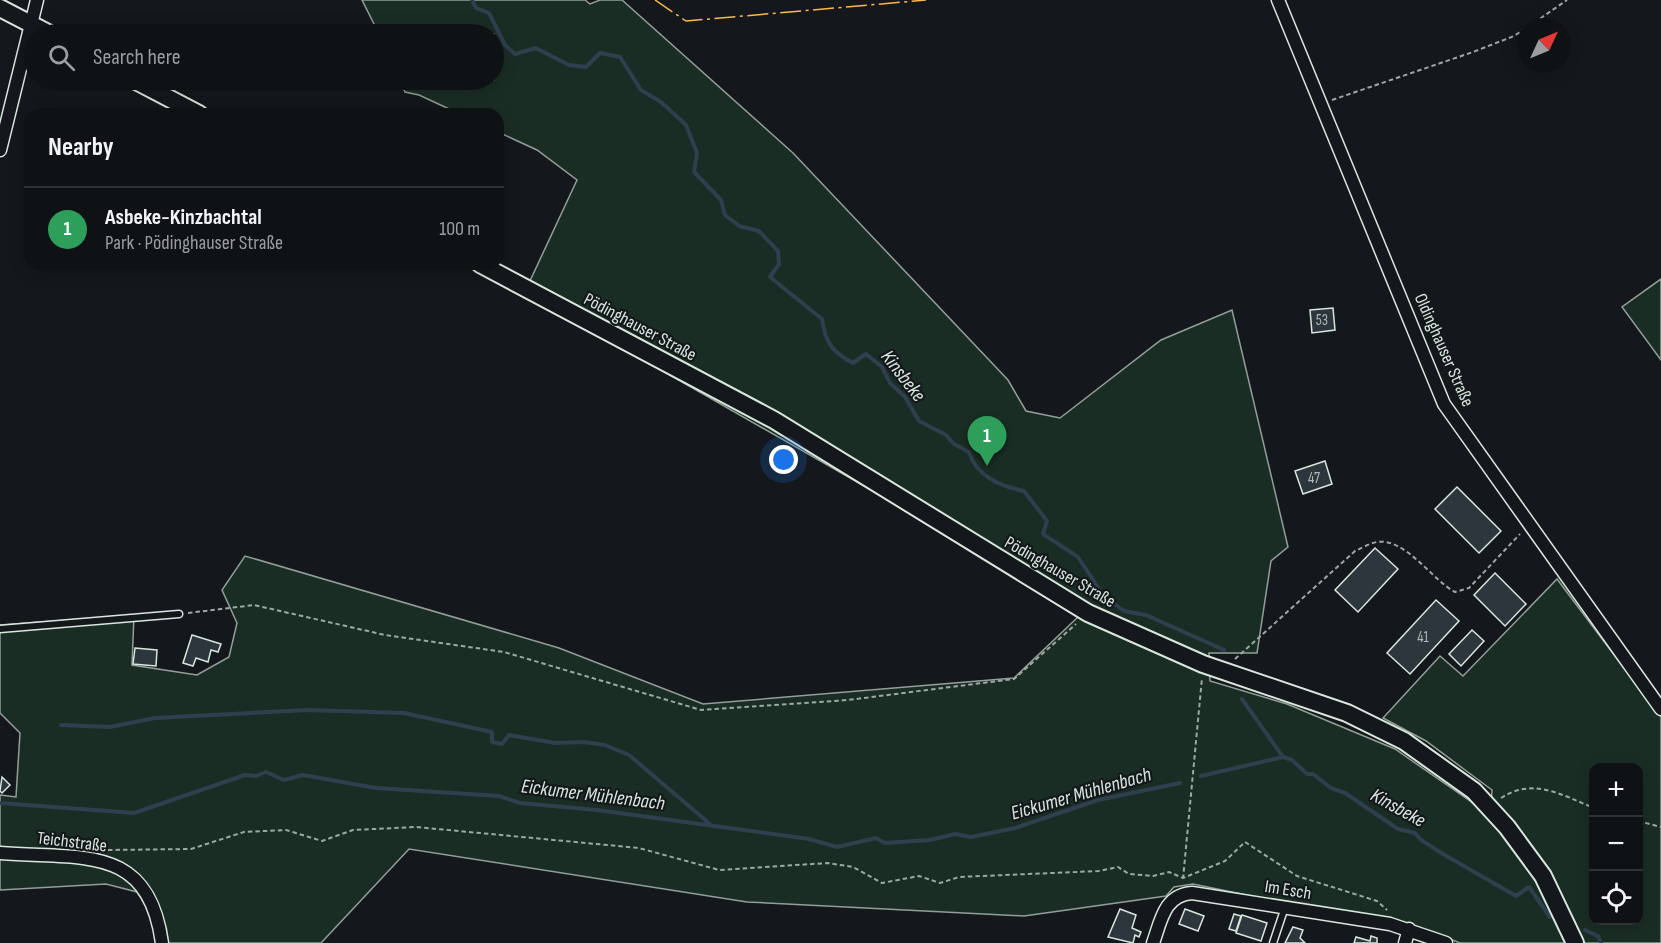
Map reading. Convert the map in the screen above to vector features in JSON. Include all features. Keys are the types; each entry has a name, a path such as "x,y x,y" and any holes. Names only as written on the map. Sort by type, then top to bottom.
{"street":[{"path":"0,8 30,24 37,0"},
{"name":"Oldinghauser Straße","path":"1278,0 1444,404 1661,709"},
{"path":"0,150 24,49"},
{"path":"153,90 188,108"},
{"name":"Pödinghauser Straße","path":"491,270 774,420 1009,567 1088,613 1203,664 1378,726 1430,757 1474,791 1490,808 1543,876 1575,943"},
{"name":"Teichstraße","path":"0,853 103,861 127,870 146,888 159,916 162,943"},
{"path":"1153,943 1168,903 1182,893"},
{"name":"Im Esch","path":"1182,893 1409,929 1446,943"},
{"path":"1405,943 1409,929"}],"lane":[{"path":"0,628 179,614"},
{"path":"1272,943 1285,908"}],"path":[{"path":"1541,18 1567,0"},
{"path":"1322,106 1341,95 1473,52 1517,34"},
{"path":"1222,671 1355,551 1378,542 1405,550 1444,586 1455,592 1469,588 1528,525"},
{"path":"179,614 254,605 385,635 504,652 701,710 848,700 1014,679 1088,613"},
{"path":"1182,893 1203,664"},
{"path":"1490,808 1514,790 1529,786 1546,789 1589,806"},
{"path":"1643,822 1661,827"},
{"path":"104,850 191,849 244,832 286,831 322,841 353,830 416,827 639,848 719,870 828,863 853,867 882,883 919,876 940,883 959,877 1099,871 1118,867 1129,874 1153,876 1169,872 1183,878 1225,861 1245,842 1297,876 1377,901 1390,913"}],"green space":[{"path":"362,0 585,0 590,4 600,0 622,0 793,153 1008,380 1026,411 1060,418 1161,340 1232,310 1288,547 1271,561 1257,653 1209,653 1210,681 1287,704 1395,749 1483,810 1491,806 1492,790 1426,741 1383,718 1440,656 1463,676 1557,579 1630,676 1661,703 1661,943 1460,943 1437,934 1193,884 1174,887 1166,896 1024,916 747,902 409,849 321,943 158,943 155,919 137,892 106,884 0,890 0,795 16,797 20,733 0,713 0,625 134,615 132,665 197,675 229,657 237,623 222,590 245,556 559,648 703,704 1014,678 1078,617 873,491 563,314 529,283 577,180 537,150 504,135 504,108 447,108 404,90 504,90 504,24 374,24"},
{"path":"1661,279 1661,360 1622,307"}],"building":[{"path":"1333,308 1335,330 1312,333 1310,310"},
{"path":"1325,461 1332,484 1303,494 1295,471"},
{"path":"1457,487 1501,531 1479,553 1435,509"},
{"path":"1375,548 1398,569 1358,612 1335,590"},
{"path":"1495,573 1526,604 1505,626 1474,595"},
{"path":"1436,600 1459,621 1410,674 1387,653"},
{"path":"1472,630 1484,641 1461,666 1449,654"},
{"path":"192,635 221,644 218,652 211,650 208,662 196,658 193,666 183,663"},
{"path":"135,648 157,650 156,666 133,664"},
{"path":"2,777 10,785 2,793 0,791"},
{"path":"1120,909 1136,915 1132,928 1141,932 1139,937 1135,935 1133,943 1108,937"},
{"path":"1185,909 1204,916 1198,931 1179,924"},
{"path":"1234,914 1241,916 1236,931 1229,929"},
{"path":"1242,915 1267,923 1261,941 1236,933"},
{"path":"1293,927 1303,930 1300,938 1305,943 1285,943"},
{"path":"1371,936 1377,938 1377,943 1354,943 1356,937 1370,941"}],"waterway":[{"name":"Kinsbeke","path":"472,0 476,8 489,13 494,24"},
{"name":"Kinsbeke","path":"504,43 515,54 536,48 569,65 586,67 600,53 620,57 641,90 661,102 686,125 697,153 694,172 721,200 725,215 739,226 759,231 778,251 779,264 770,277 822,319 825,334 831,346 840,355 853,363 866,354 882,367 890,383 905,397 919,421 946,435 954,444 969,452 978,468 990,479 1024,491 1047,521 1043,534 1078,557 1103,595 1124,611 1146,615 1224,650"},
{"name":"Kinsbeke","path":"1242,699 1283,757 1292,760 1307,774 1313,774 1331,788 1345,793 1398,829 1415,833 1421,840 1443,854 1516,896 1529,887 1550,917"},
{"path":"61,725 110,727 155,718 308,710 404,713 492,732 492,742 502,744 509,735 555,743 584,742 605,745 629,755 710,824"},
{"name":"Eickumer Mühlenbach","path":"1201,776 1283,757"},
{"name":"Eickumer Mühlenbach","path":"0,803 134,813 245,775 256,776 266,772 284,780 303,775 376,788 499,796 520,803 597,810 809,839 837,847 876,838 885,843 930,840 955,834 971,837 1015,828 1098,800 1180,783"},
{"name":"Kinsbeke","path":"1585,930 1598,936 1601,943"}],"power":[{"path":"655,0 686,21 926,0"}],"place":[{"name":"Asbeke-Kinzbachtal","path":"987,466"}]}
